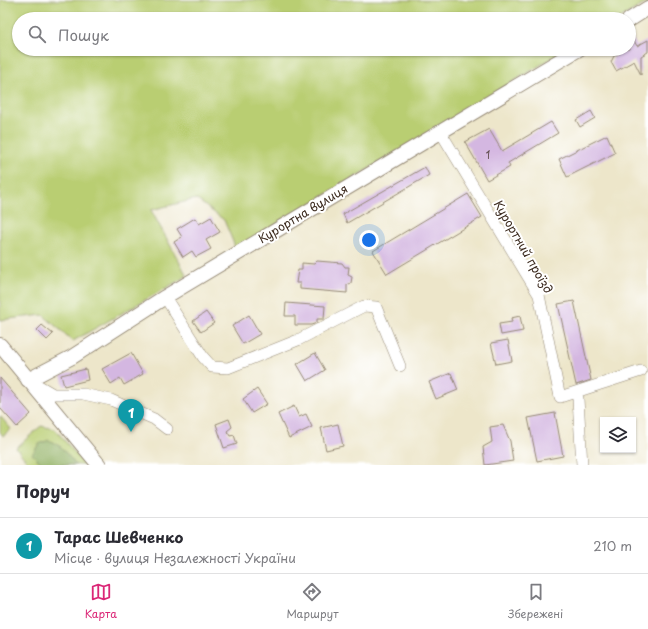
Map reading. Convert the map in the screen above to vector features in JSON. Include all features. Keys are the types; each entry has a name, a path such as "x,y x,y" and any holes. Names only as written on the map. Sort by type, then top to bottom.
{"main road":[{"path":"636,16 648,8"},
{"name":"Курортна вулиця","path":"28,380 72,356 165,297 567,56"},
{"path":"0,345 99,465"}],"street":[{"name":"Курортний проїзд","path":"440,131 539,295 560,397 641,371"},
{"path":"165,297 203,357 212,367 228,368 298,340 364,306 376,307 400,366"},
{"path":"28,380 54,394 83,394 111,400 154,419 167,429"},
{"path":"576,392 578,399 582,465"}],"green space":[{"path":"0,0 648,0 648,2 630,12 12,12 12,56 555,56 236,249 224,220 196,199 151,210 187,276 73,341 43,315 0,320"},
{"path":"0,416 11,429 3,436 0,432"},
{"path":"41,426 55,429 85,465 30,465 16,448"},
{"path":"49,440 61,447 76,465 43,465 32,454 39,444"}],"building":[{"path":"648,40 648,52 641,56 641,75 634,61 616,71 611,62 614,56 636,56 636,44 637,46"},
{"path":"591,111 595,118 580,127 576,120"},
{"path":"551,122 558,133 508,163 510,167 487,180 465,142 489,129 502,151"},
{"path":"607,135 615,153 567,177 559,159"},
{"path":"425,167 429,175 347,223 343,214"},
{"path":"468,194 482,217 387,274 373,251"},
{"path":"211,217 220,232 206,240 211,249 196,257 192,251 183,257 174,242 182,237 177,229 195,218 199,224"},
{"path":"317,261 342,263 345,267 349,267 348,275 352,277 351,283 347,285 347,293 300,289 300,283 296,283 298,270 302,270 302,263 314,264"},
{"path":"574,301 591,380 576,385 558,304"},
{"path":"286,303 325,306 324,319 317,319 317,323 311,325 295,325 295,316 285,316"},
{"path":"206,312 214,323 201,332 193,321"},
{"path":"249,315 260,334 243,344 232,326"},
{"path":"520,316 523,331 501,335 499,324 512,322 511,318"},
{"path":"42,325 53,334 47,340 37,330"},
{"path":"508,340 512,361 496,364 491,343"},
{"path":"131,353 143,374 124,385 120,378 111,384 102,369"},
{"path":"315,353 325,370 307,381 297,364"},
{"path":"86,369 88,380 64,386 61,375"},
{"path":"451,373 458,390 436,399 429,382"},
{"path":"0,378 31,414 17,427 0,408"},
{"path":"257,389 267,404 252,413 243,399"},
{"path":"294,406 299,417 306,414 312,427 289,438 278,414"},
{"path":"555,413 563,456 537,461 528,418"},
{"path":"229,419 232,427 227,431 230,436 234,435 237,444 224,448 216,424"},
{"path":"338,424 343,446 326,450 321,428"},
{"path":"503,425 510,441 513,461 485,465 483,447 492,442 490,427"}],"place":[{"name":"Тарас Шевченко","path":"131,432"}]}
